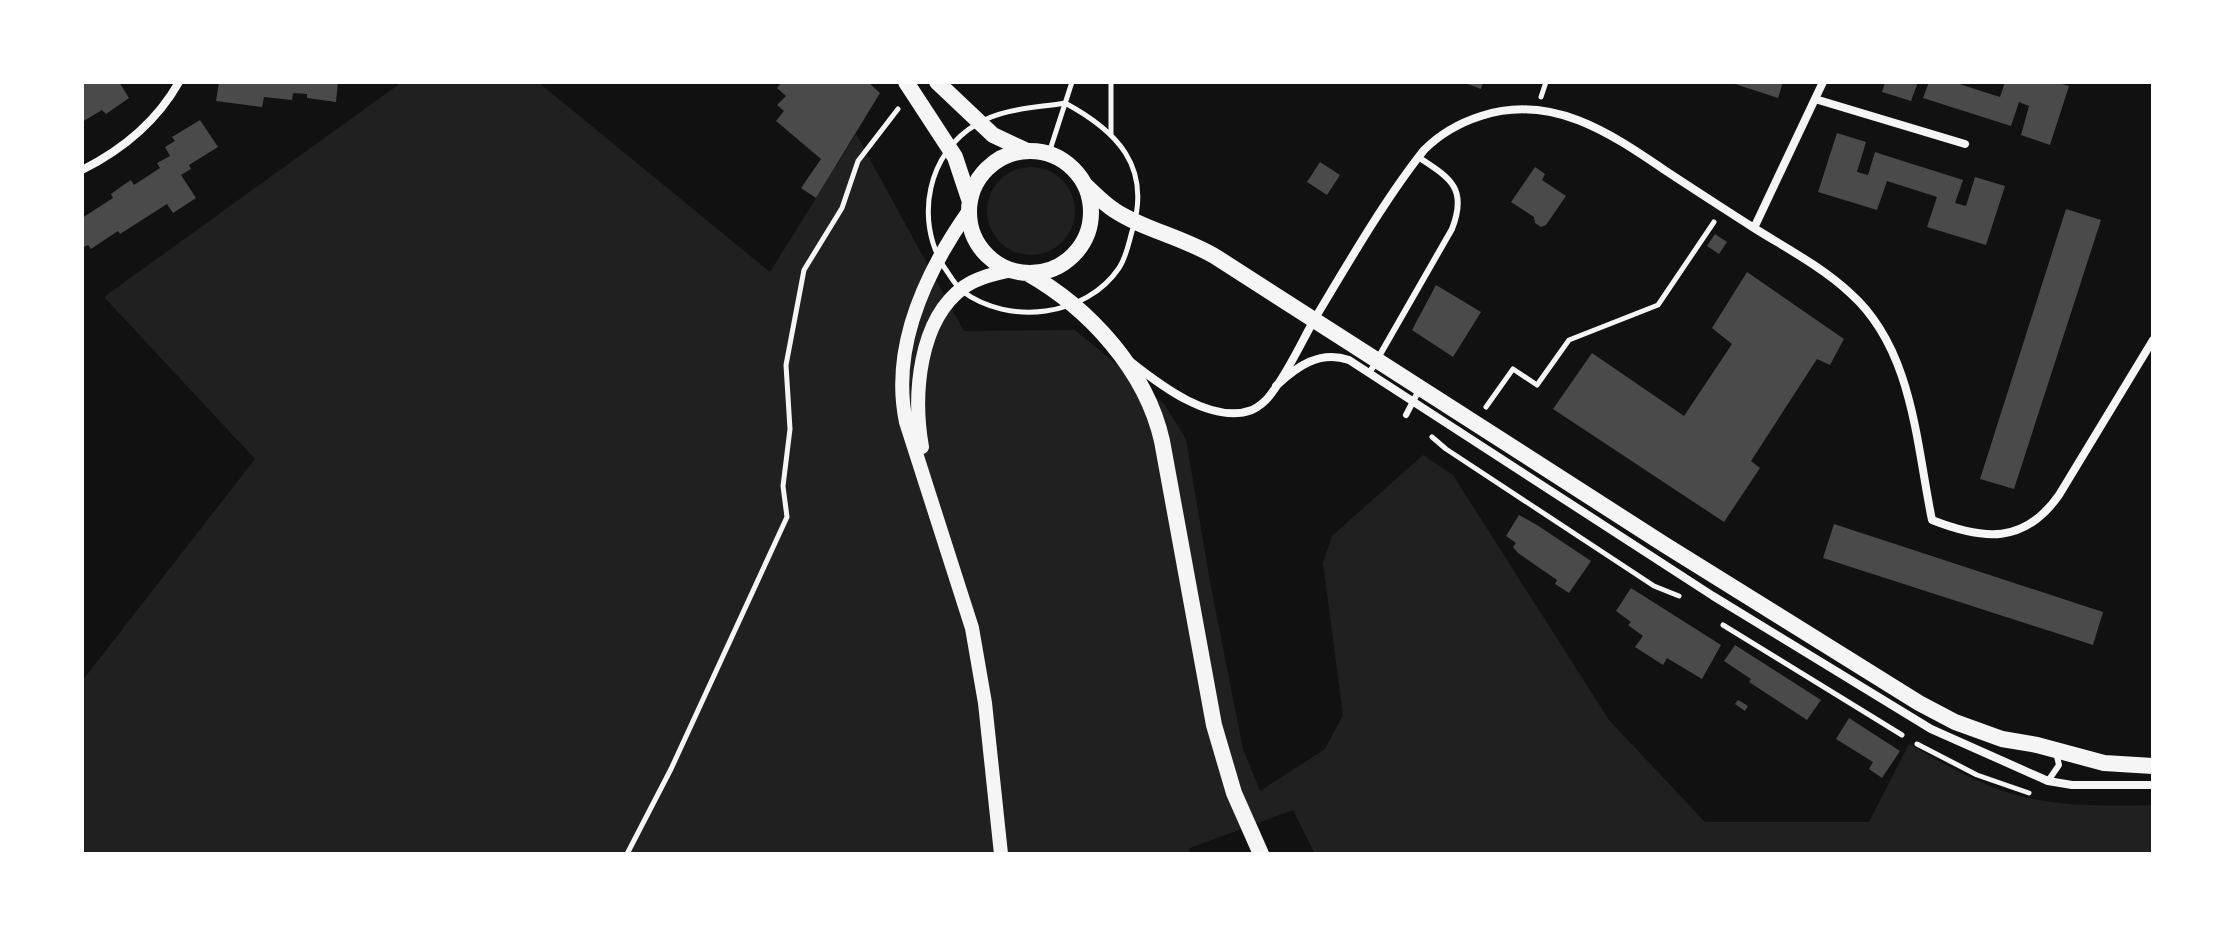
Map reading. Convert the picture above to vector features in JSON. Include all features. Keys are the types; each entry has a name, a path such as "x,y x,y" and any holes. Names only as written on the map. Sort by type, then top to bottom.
{"main road":[{"path":"906,82 955,157 973,235 982,250 995,262 1074,303 1115,349 1144,388 1159,426 1214,725 1227,772 1261,854"},
{"path":"937,82 985,129 1002,140 1027,150 1049,153 1070,166 1085,185 1113,209 1204,249 1314,320 1373,366 1416,394 1476,423 1919,703 1986,735 2104,763 2153,766"},
{"path":"969,207 975,184 986,168 1008,154 1027,150"},
{"path":"1019,272 1054,268 1081,246 1088,233 1091,212 1085,185"}],"street":[{"path":"82,170 108,156 147,124 179,82"},
{"path":"1754,228 1823,82"},
{"path":"1815,99 1965,144"},
{"path":"1115,349 1171,392 1213,410 1241,412 1255,409 1265,402 1276,386 1314,320 1418,157 1434,140 1476,118 1514,110 1568,115 1603,130 1849,292 1880,327 1895,356 1906,391 1932,520 1962,531 2006,534 2040,518 2059,495 2153,340"},
{"path":"969,207 926,280 911,328 902,397 906,422 966,604 977,651 1001,854"},
{"path":"929,487 917,411 917,388 923,354 938,320 960,290 975,280 1019,272"},
{"path":"1276,386 1299,367 1326,357 1373,366"},
{"path":"1416,394 1585,514 1855,685 1951,740 2048,781 2072,785 2153,785"}],"lane":[{"path":"1373,366 1457,216 1455,187 1442,173 1418,157"},
{"path":"1406,415 1416,394"},
{"path":"2048,781 2059,765 2056,752"}],"path":[{"path":"1049,153 1072,82"},
{"path":"1111,82 1111,135"},
{"path":"627,854 671,769 787,517 783,486 790,429 786,365 804,270 842,208 858,161 903,102"},
{"path":"1065,103 1087,115 1111,135 1127,156 1135,172 1140,203"},
{"path":"930,234 927,210 931,186 940,163"},
{"path":"1476,423 1513,369 1537,385 1569,340 1658,305 1724,209"},
{"path":"1406,415 1446,449 1524,500"}],"shaded area":[{"path":"402,82 538,82 770,272 856,134 964,331 1075,330 1164,404 1186,439 1243,749 1260,791 1325,749 1343,715 1323,563 1332,536 1423,455 1453,475 1609,720 1705,822 1869,822 1909,744 1974,779 2032,799 2067,804 2153,805 2153,854 1315,854 1293,810 1190,848 1188,854 82,854 82,681 255,459 104,297"},
{"path":"1022,167 1040,167 1056,174 1068,186 1075,202 1075,220 1068,236 1056,248 1040,255 1022,255 1006,248 994,236 987,220 987,202 994,186 1006,174"}],"building":[{"path":"82,82 119,82 129,98 106,114 102,110 82,122"},
{"path":"219,82 338,82 336,102 293,93 292,100 264,97 262,107 216,101"},
{"path":"782,82 868,82 880,93 816,198 801,188 821,159 776,121 784,111 777,105 786,96 777,88"},
{"path":"1462,82 1483,82 1481,89"},
{"path":"1729,82 1783,82 1778,98"},
{"path":"1885,82 1918,82 1911,101 1882,92"},
{"path":"1929,82 1953,82 2000,97 2005,82 2055,82 2069,86 2050,145 2021,135 2029,106 2019,102 2011,126 1923,98"},
{"path":"200,120 218,147 189,165 191,169 181,175 196,198 173,213 167,204 120,234 118,231 91,249 88,245 82,248 82,218 113,198 111,194 131,180 134,185 160,168 157,163 170,156 165,147 175,141 172,137"},
{"path":"1837,133 1866,142 1857,172 1868,175 1875,152 1963,180 1955,203 1966,206 1975,177 2005,186 1986,245 1927,227 1937,197 1887,181 1877,210 1818,192"},
{"path":"1320,162 1340,175 1327,195 1307,182"},
{"path":"1535,167 1545,174 1542,180 1566,196 1546,225 1541,227 1535,223 1534,217 1511,202"},
{"path":"2066,209 2101,220 2014,489 1980,479"},
{"path":"1715,234 1727,242 1719,254 1707,246"},
{"path":"1747,272 1844,339 1830,365 1817,359 1751,461 1760,468 1724,522 1553,409 1592,353 1684,416 1732,344 1712,328"},
{"path":"1436,285 1481,312 1453,357 1412,330"},
{"path":"1519,515 1591,561 1569,593 1555,584 1557,580 1513,547 1516,543 1506,536"},
{"path":"1834,524 2103,612 2093,645 1823,558"},
{"path":"1631,588 1721,645 1702,679 1667,658 1663,665 1635,647 1643,636 1616,611"},
{"path":"1735,645 1821,700 1807,720 1749,682 1751,679 1724,661"},
{"path":"1738,700 1748,706 1745,711 1735,704"},
{"path":"1849,718 1900,751 1882,778 1869,769 1873,762 1836,739"}]}
